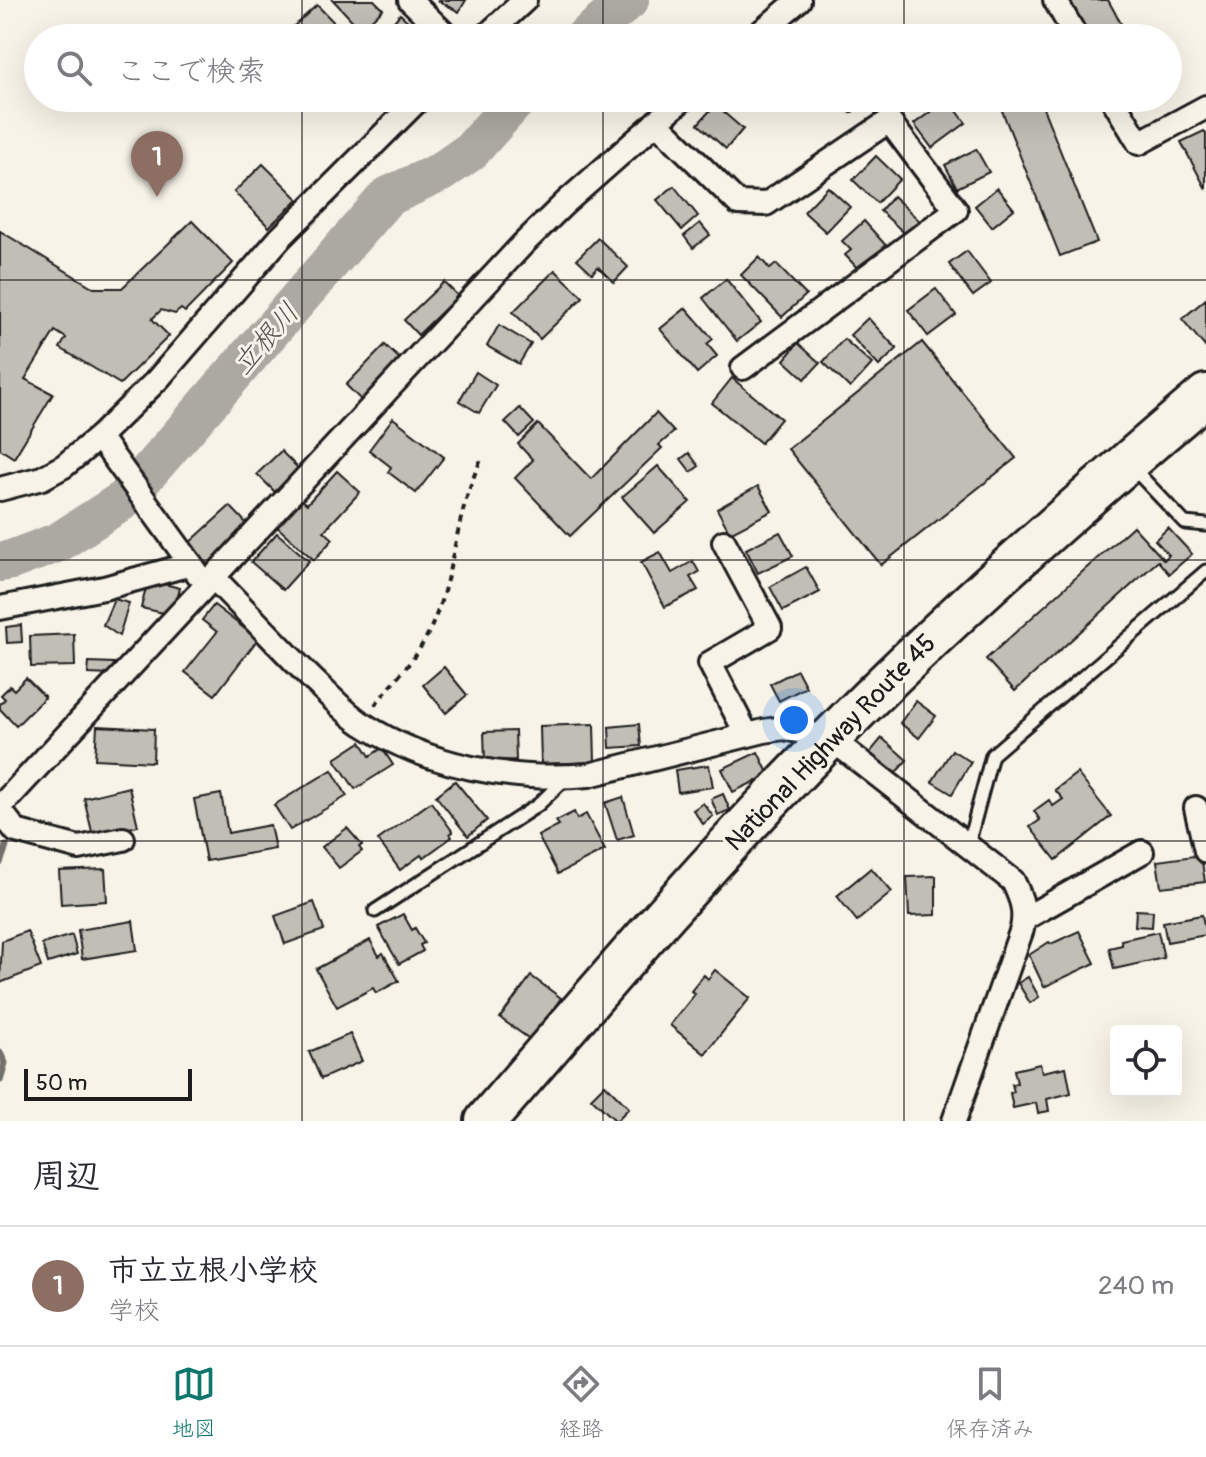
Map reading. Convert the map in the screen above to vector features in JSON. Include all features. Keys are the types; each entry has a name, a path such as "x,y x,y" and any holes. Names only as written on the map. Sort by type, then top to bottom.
{"highway":[{"name":"National Highway Route 45","path":"486,1121 667,912 830,738 984,588 1206,395"}],"street":[{"path":"410,0 435,24"},
{"path":"499,24 525,0"},
{"path":"771,24 799,0"},
{"path":"1055,0 1069,24"},
{"path":"1120,112 1139,143 1206,107"},
{"path":"0,489 42,478 101,441 280,238 406,112"},
{"path":"123,839 79,848 16,831 0,808 522,245 668,112"},
{"path":"656,122 738,203 766,204 889,121 956,210 743,368"},
{"path":"101,441 191,564 361,723 413,750 509,776 566,777 589,775 784,728 830,738 1013,881 1023,908 954,1121"},
{"path":"724,542 770,628 710,663 747,735"},
{"path":"0,608 104,588 191,564"},
{"path":"1196,808 1206,851"},
{"path":"1023,908 1142,852"}],"lane":[{"path":"1128,462 1185,523 1206,525"},
{"path":"968,846 992,755 1206,571"},
{"path":"375,911 538,805 566,777"}],"path":[{"path":"361,723 426,638 438,608 470,482 481,460"}],"building":[{"path":"333,0 374,0 383,9 367,24 355,24"},
{"path":"437,0 466,0 459,12"},
{"path":"1067,0 1108,0 1121,24 1080,24"},
{"path":"317,5 335,24 296,24"},
{"path":"400,14 411,24 392,24"},
{"path":"709,112 723,112 743,129 726,149 698,124"},
{"path":"930,112 958,112 966,123 932,148 914,124"},
{"path":"1003,112 1045,112 1097,242 1060,256"},
{"path":"1204,131 1206,134 1206,189 1181,142"},
{"path":"976,149 989,172 957,188 945,165"},
{"path":"876,156 900,179 877,203 853,180"},
{"path":"263,164 298,199 269,227 234,192"},
{"path":"674,186 698,216 682,230 657,200"},
{"path":"828,187 850,207 826,232 804,212"},
{"path":"997,188 1014,209 992,227 975,206"},
{"path":"893,196 923,224 910,238 880,211"},
{"path":"192,221 233,263 185,312 181,309 175,314 161,310 152,319 169,336 120,384 60,348 66,338 55,331 25,379 53,394 14,458 0,449 0,231 94,288 122,288"},
{"path":"864,221 889,249 862,273 845,255 851,250 842,241"},
{"path":"700,223 710,235 693,248 684,236"},
{"path":"598,238 628,267 614,282 598,267 592,273 577,259"},
{"path":"967,251 991,283 973,296 949,264"},
{"path":"759,257 770,269 776,264 806,295 782,317 741,275"},
{"path":"555,270 583,297 540,339 513,312"},
{"path":"726,279 761,322 737,341 703,298"},
{"path":"444,282 458,296 418,335 404,320"},
{"path":"936,289 956,315 928,336 908,310"},
{"path":"1206,299 1206,348 1182,319"},
{"path":"686,308 713,339 707,344 717,356 697,373 660,329"},
{"path":"868,318 897,349 879,366 850,335"},
{"path":"499,325 531,344 519,364 487,346"},
{"path":"844,339 872,364 850,388 823,362"},
{"path":"922,342 1016,458 881,565 788,449"},
{"path":"798,343 820,363 805,379 784,360"},
{"path":"385,345 403,362 364,403 346,385"},
{"path":"476,372 496,385 479,413 459,401"},
{"path":"732,378 781,419 761,443 712,403"},
{"path":"520,408 534,423 519,437 505,422"},
{"path":"656,413 674,432 659,445 662,448 570,536 515,478 533,460 518,444 538,424 591,479"},
{"path":"393,418 444,457 416,493 388,472 391,467 369,450"},
{"path":"281,451 299,469 275,492 257,474"},
{"path":"689,453 699,466 691,472 681,459"},
{"path":"658,466 690,502 654,533 622,497"},
{"path":"337,471 360,492 324,531 333,539 314,560 275,525 300,498 307,504"},
{"path":"758,486 772,511 730,533 717,509"},
{"path":"230,506 251,528 210,567 188,544"},
{"path":"1133,526 1164,560 1169,555 1155,540 1168,528 1192,554 1169,574 1158,561 1015,691 986,659"},
{"path":"780,532 793,556 758,573 746,549"},
{"path":"277,533 309,561 283,590 251,562"},
{"path":"660,552 672,573 693,561 699,572 690,577 698,590 665,607 641,562"},
{"path":"806,567 820,592 783,611 770,587"},
{"path":"148,580 180,588 173,615 141,608"},
{"path":"114,599 129,603 119,636 103,625"},
{"path":"214,605 258,639 215,695 185,672 217,632 202,620"},
{"path":"21,625 22,642 7,643 6,627"},
{"path":"74,634 75,666 31,667 30,636"},
{"path":"89,662 114,663 113,675 88,674"},
{"path":"444,667 467,695 446,713 423,685"},
{"path":"797,670 806,687 779,701 770,684"},
{"path":"26,678 45,697 16,726 0,709 5,699 1,695 10,686 14,690"},
{"path":"916,701 936,716 919,738 900,723"},
{"path":"594,724 595,762 541,764 540,726"},
{"path":"639,724 641,746 610,748 609,727"},
{"path":"97,726 154,729 153,762 95,759"},
{"path":"515,731 516,760 485,761 484,732"},
{"path":"882,738 907,760 892,777 867,756"},
{"path":"361,742 370,756 382,748 393,765 355,789 335,759"},
{"path":"952,750 971,762 952,794 932,782"},
{"path":"758,752 769,775 733,792 722,769"},
{"path":"709,765 713,787 678,792 675,770"},
{"path":"332,770 347,796 290,830 274,805"},
{"path":"1077,773 1111,816 1056,860 1030,827 1040,820 1034,811 1049,800 1053,806 1063,799 1055,790"},
{"path":"455,781 487,820 468,836 436,796"},
{"path":"129,787 138,826 93,836 84,798"},
{"path":"221,794 228,833 270,825 275,849 206,861 194,799"},
{"path":"723,794 730,810 718,815 711,799"},
{"path":"623,797 634,835 617,840 605,803"},
{"path":"431,802 453,832 450,834 452,837 400,870 378,840"},
{"path":"703,803 713,816 703,824 693,810"},
{"path":"574,812 577,819 586,814 605,850 558,874 538,836 559,825 556,821"},
{"path":"347,828 362,845 359,847 362,851 339,868 322,847"},
{"path":"1201,855 1205,882 1161,887 1157,861"},
{"path":"871,868 892,892 857,921 837,896"},
{"path":"105,869 107,901 61,904 59,871"},
{"path":"936,876 936,915 909,916 907,877"},
{"path":"314,902 324,930 285,944 275,916"},
{"path":"1136,910 1153,911 1152,927 1135,926"},
{"path":"403,914 424,943 420,945 423,951 399,964 378,927"},
{"path":"1202,915 1206,935 1167,942 1163,922"},
{"path":"133,921 137,950 82,959 78,930"},
{"path":"27,931 41,967 0,983 2,941"},
{"path":"1079,931 1095,963 1044,987 1029,955 1049,942 1051,944"},
{"path":"1158,932 1164,958 1114,969 1109,948 1122,945 1121,940"},
{"path":"72,935 77,954 48,963 42,944"},
{"path":"370,940 379,956 383,953 399,981 376,993 373,988 337,1007 316,969"},
{"path":"715,970 750,998 705,1054 670,1025 695,994 691,991 704,975 708,979"},
{"path":"531,976 561,998 531,1040 500,1018"},
{"path":"1028,977 1039,997 1030,1003 1018,983"},
{"path":"350,1034 362,1061 321,1079 309,1052"},
{"path":"1040,1064 1042,1072 1066,1067 1071,1093 1047,1099 1049,1111 1038,1113 1036,1103 1013,1108 1010,1093 1014,1092 1012,1084 1017,1083 1014,1070"},
{"path":"605,1084 629,1108 616,1121 591,1098"}],"waterway":[{"name":"立根川","path":"601,24 629,0"},
{"name":"立根川","path":"0,562 59,542 125,499 387,197 441,172 471,151 506,112"},
{"path":"0,863 6,846"},
{"path":"0,1053 5,1063 0,1080"}],"place":[{"name":"市立立根小学校","path":"157,197"}]}
